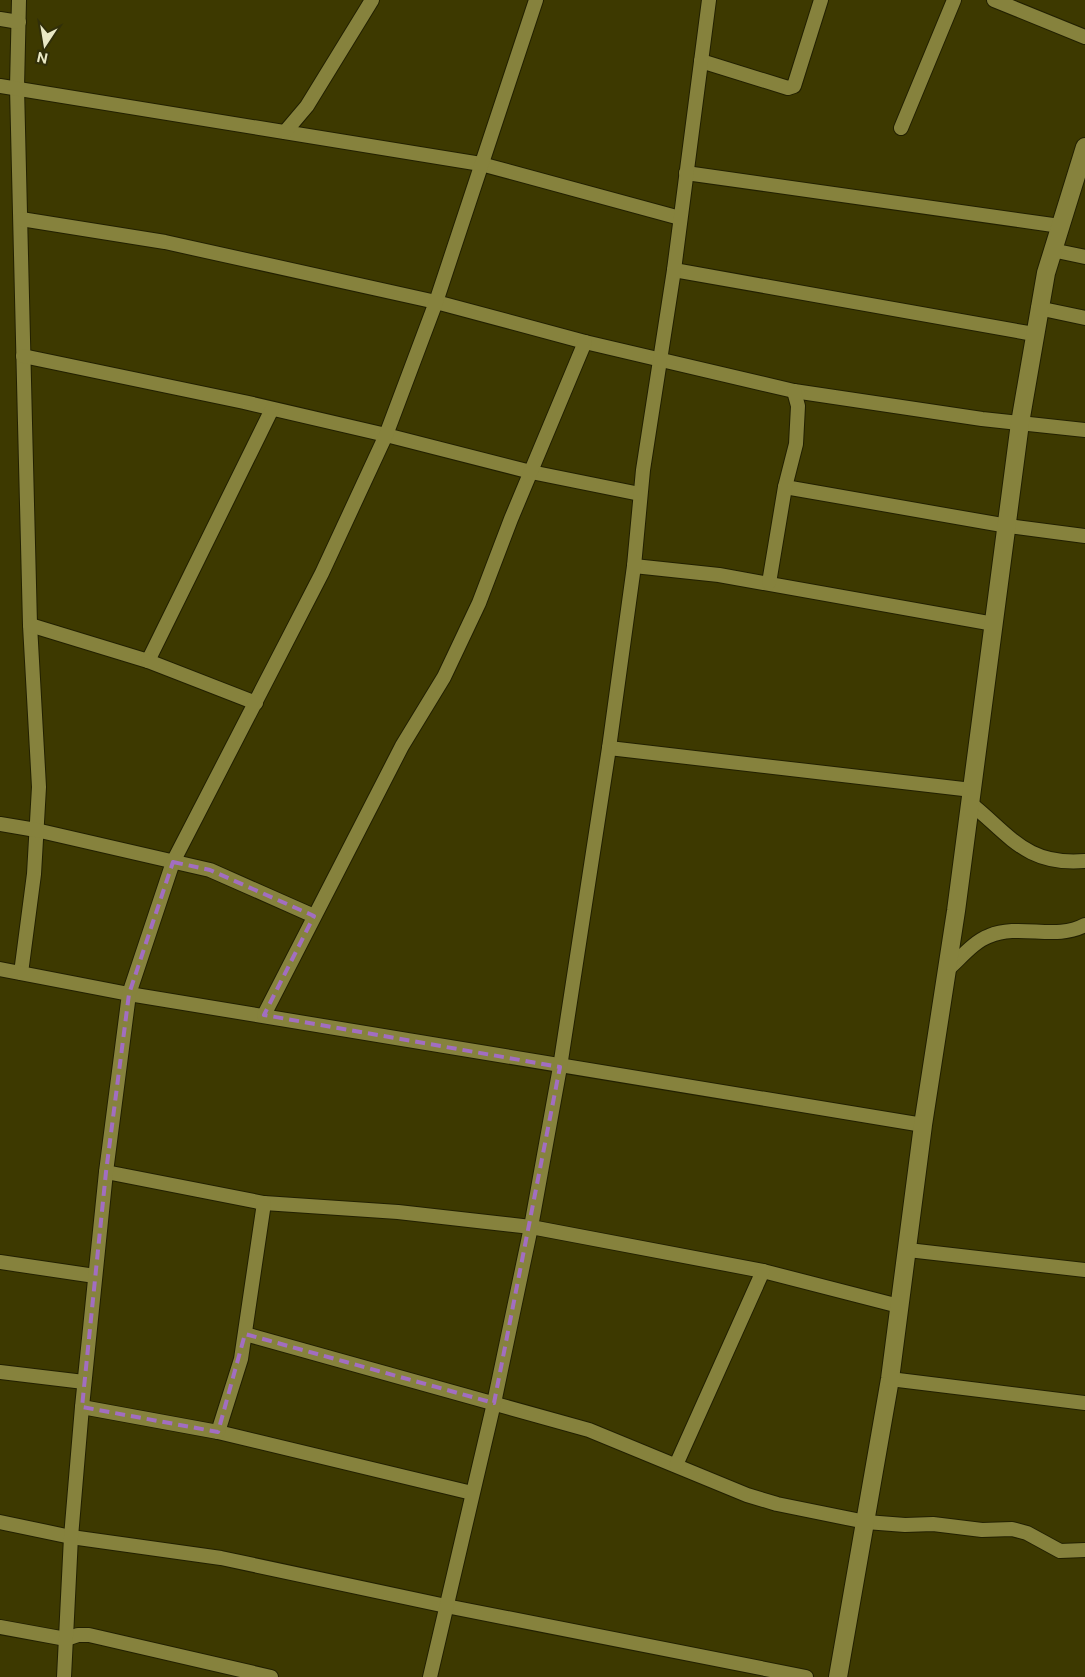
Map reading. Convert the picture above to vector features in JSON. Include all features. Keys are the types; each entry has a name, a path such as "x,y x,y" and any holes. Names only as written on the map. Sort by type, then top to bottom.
{"street":[{"path":"19,0 17,87 23,356 30,626 38,778 34,874 20,973"},
{"path":"285,132 307,106 372,0"},
{"path":"64,1677 71,1537 84,1382 106,1172 129,994 173,862 322,573 386,435 436,302 536,0"},
{"path":"430,1677 494,1403 531,1227 560,1067 609,748 634,566 640,494 674,270 709,0"},
{"path":"701,61 788,88 794,86 821,0"},
{"path":"901,128 954,0"},
{"path":"994,0 1085,37"},
{"path":"0,19 19,22"},
{"path":"0,86 17,87 481,164 680,218"},
{"path":"838,1677 890,1379 923,1125 947,970 1008,526 1020,423 1038,308 1052,250 1085,147"},
{"path":"686,173 1060,226"},
{"path":"21,219 165,242 436,302 660,361 794,391 982,419 1085,430"},
{"path":"1052,250 1085,257"},
{"path":"674,270 1034,334"},
{"path":"1038,308 1085,318"},
{"path":"264,1015 402,746 444,677 479,603 585,342"},
{"path":"23,356 386,435 531,472 640,494"},
{"path":"769,583 785,487 796,444 798,406 794,391"},
{"path":"148,661 272,410"},
{"path":"785,487 1008,526 1085,536"},
{"path":"634,566 719,575 769,583 994,624"},
{"path":"30,626 148,661 256,703"},
{"path":"609,748 971,796 1017,845 1027,852 1057,860 1085,861"},
{"path":"0,824 36,830 210,870 314,916"},
{"path":"947,970 989,936 1012,931 1069,931 1085,925"},
{"path":"0,969 129,994 264,1015 560,1067 923,1125"},
{"path":"106,1172 264,1203 407,1213 531,1227 764,1272 899,1306"},
{"path":"218,1432 241,1359 264,1203"},
{"path":"908,1250 1085,1270"},
{"path":"0,1262 95,1276"},
{"path":"676,1465 764,1272"},
{"path":"245,1334 590,1430 747,1495 777,1504 866,1522 905,1525 933,1524 982,1530 1012,1529 1027,1533 1060,1551 1085,1550"},
{"path":"0,1372 84,1382"},
{"path":"890,1379 1085,1403"},
{"path":"82,1407 218,1432 472,1493"},
{"path":"0,1522 71,1537 221,1558 446,1606 806,1677"},
{"path":"0,1627 66,1639 78,1635 89,1635 271,1677"}],"highlighted area":[{"path":"173,862 210,870 314,916 264,1015 560,1067 494,1403 245,1334 218,1432 82,1407 106,1172 129,994"}]}
